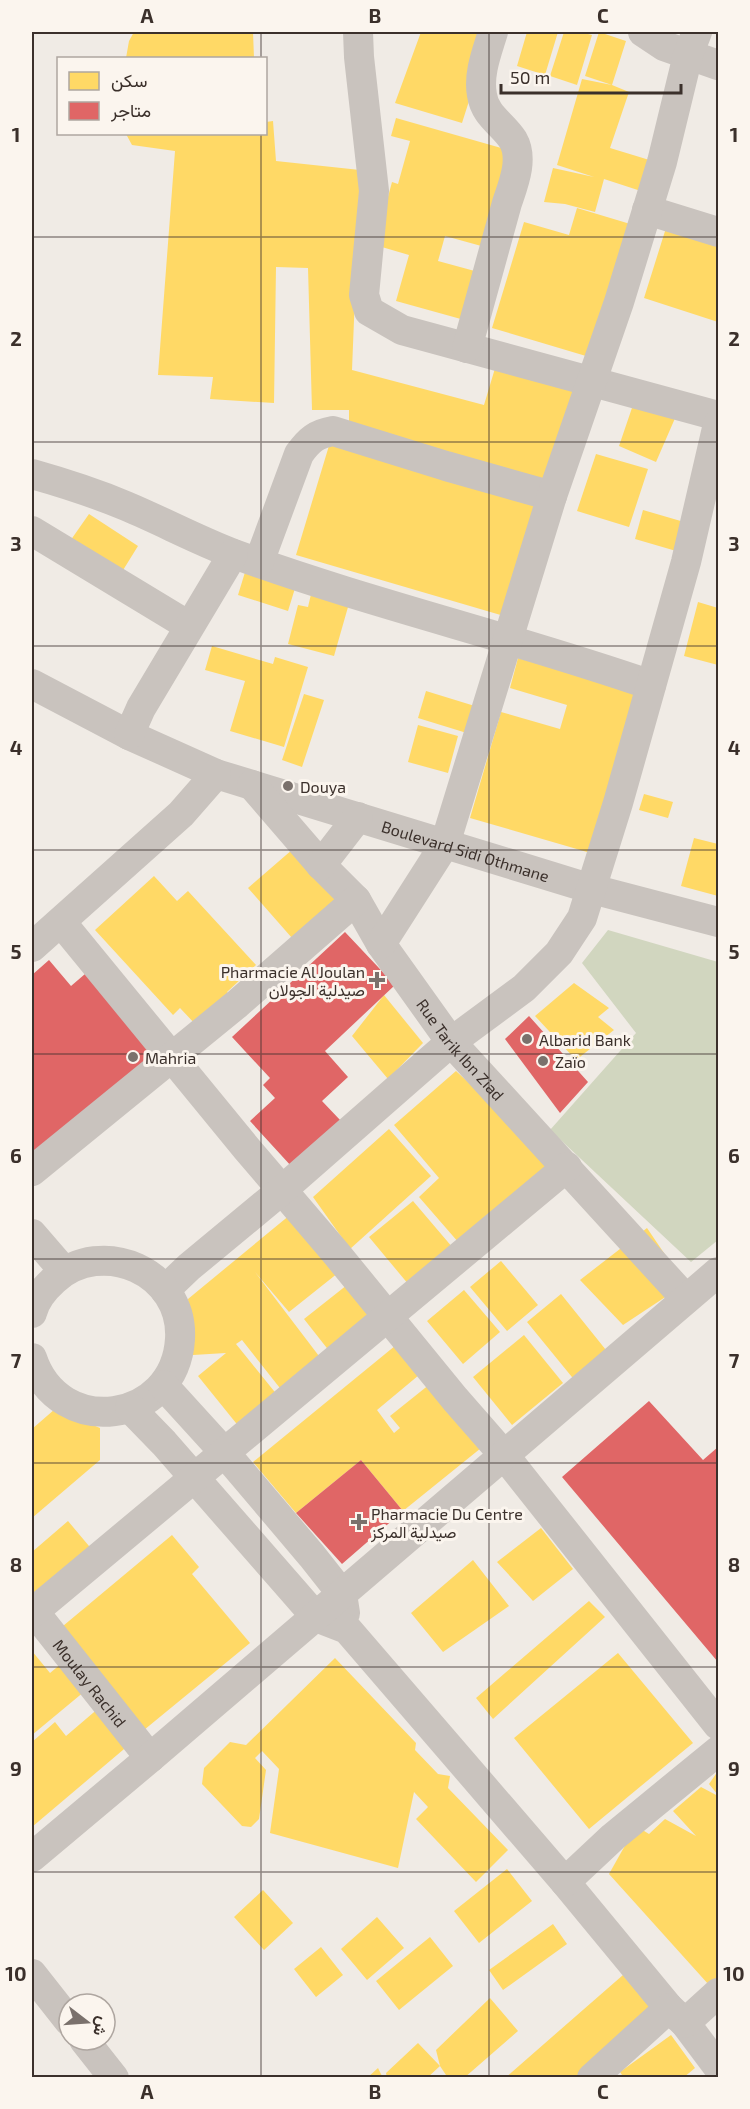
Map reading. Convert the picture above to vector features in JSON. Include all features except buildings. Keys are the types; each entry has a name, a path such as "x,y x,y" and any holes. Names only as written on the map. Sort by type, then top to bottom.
{"street":[{"path":"165,1290 451,1042 524,988 559,953 582,918 686,562 718,430 647,398 402,330 369,312 364,294 374,190 358,57 358,32"},
{"path":"466,348 514,183 517,164 517,151 513,140 488,112 482,97 481,80 493,32"},
{"path":"643,32 664,46 693,43 718,65"},
{"path":"381,945 446,844 552,496 593,382 662,162 693,43"},
{"path":"647,210 718,232"},
{"path":"129,735 141,708 189,626 246,558 298,454 310,440 319,434 333,431 552,496"},
{"path":"32,474 71,485 126,506 246,558 651,685"},
{"path":"32,531 189,626"},
{"name":"Boulevard Sidi Othmane","path":"32,684 129,735 216,774 592,889 718,922"},
{"path":"32,947 181,814 216,774"},
{"name":"Rue Tarik Ibn Ziad","path":"252,785 321,865 356,900 381,945 451,1042 686,1299"},
{"path":"321,865 358,817"},
{"path":"32,1171 237,1004 356,900"},
{"path":"61,922 455,1399 504,1455 718,1725"},
{"path":"32,1611 567,1167"},
{"path":"32,1234 42,1288 90,1260 118,1260 144,1271 165,1290 177,1312 180,1338 175,1363 163,1385 148,1399 130,1408 113,1412 95,1412 77,1408 61,1400 40,1394 32,1358"},
{"path":"32,1857 718,1272"},
{"path":"163,1385 224,1452 342,1594 346,1629"},
{"path":"130,1408 164,1443 316,1617 346,1629 565,1882 718,2067"},
{"name":"Moulay Rachid","path":"32,1611 150,1758"},
{"path":"565,1882 613,1837 718,1751"},
{"path":"32,1974 57,2006"},
{"path":"592,2078 677,2015 718,1993"},
{"path":"93,2052 114,2078"}],"green space":[{"path":"608,930 718,962 718,1240 691,1262 550,1130 636,1033 582,963"}],"place":[{"name":"Douya","path":"288,786"},
{"name":"Pharmacie Al Joulan صيدلية الجولان","path":"377,980"},
{"name":"Albarid Bank","path":"527,1039"},
{"name":"Mahria","path":"133,1057"},
{"name":"Zaïo","path":"543,1061"},
{"name":"Pharmacie Du Centre صيدلية المركز","path":"359,1522"}]}
